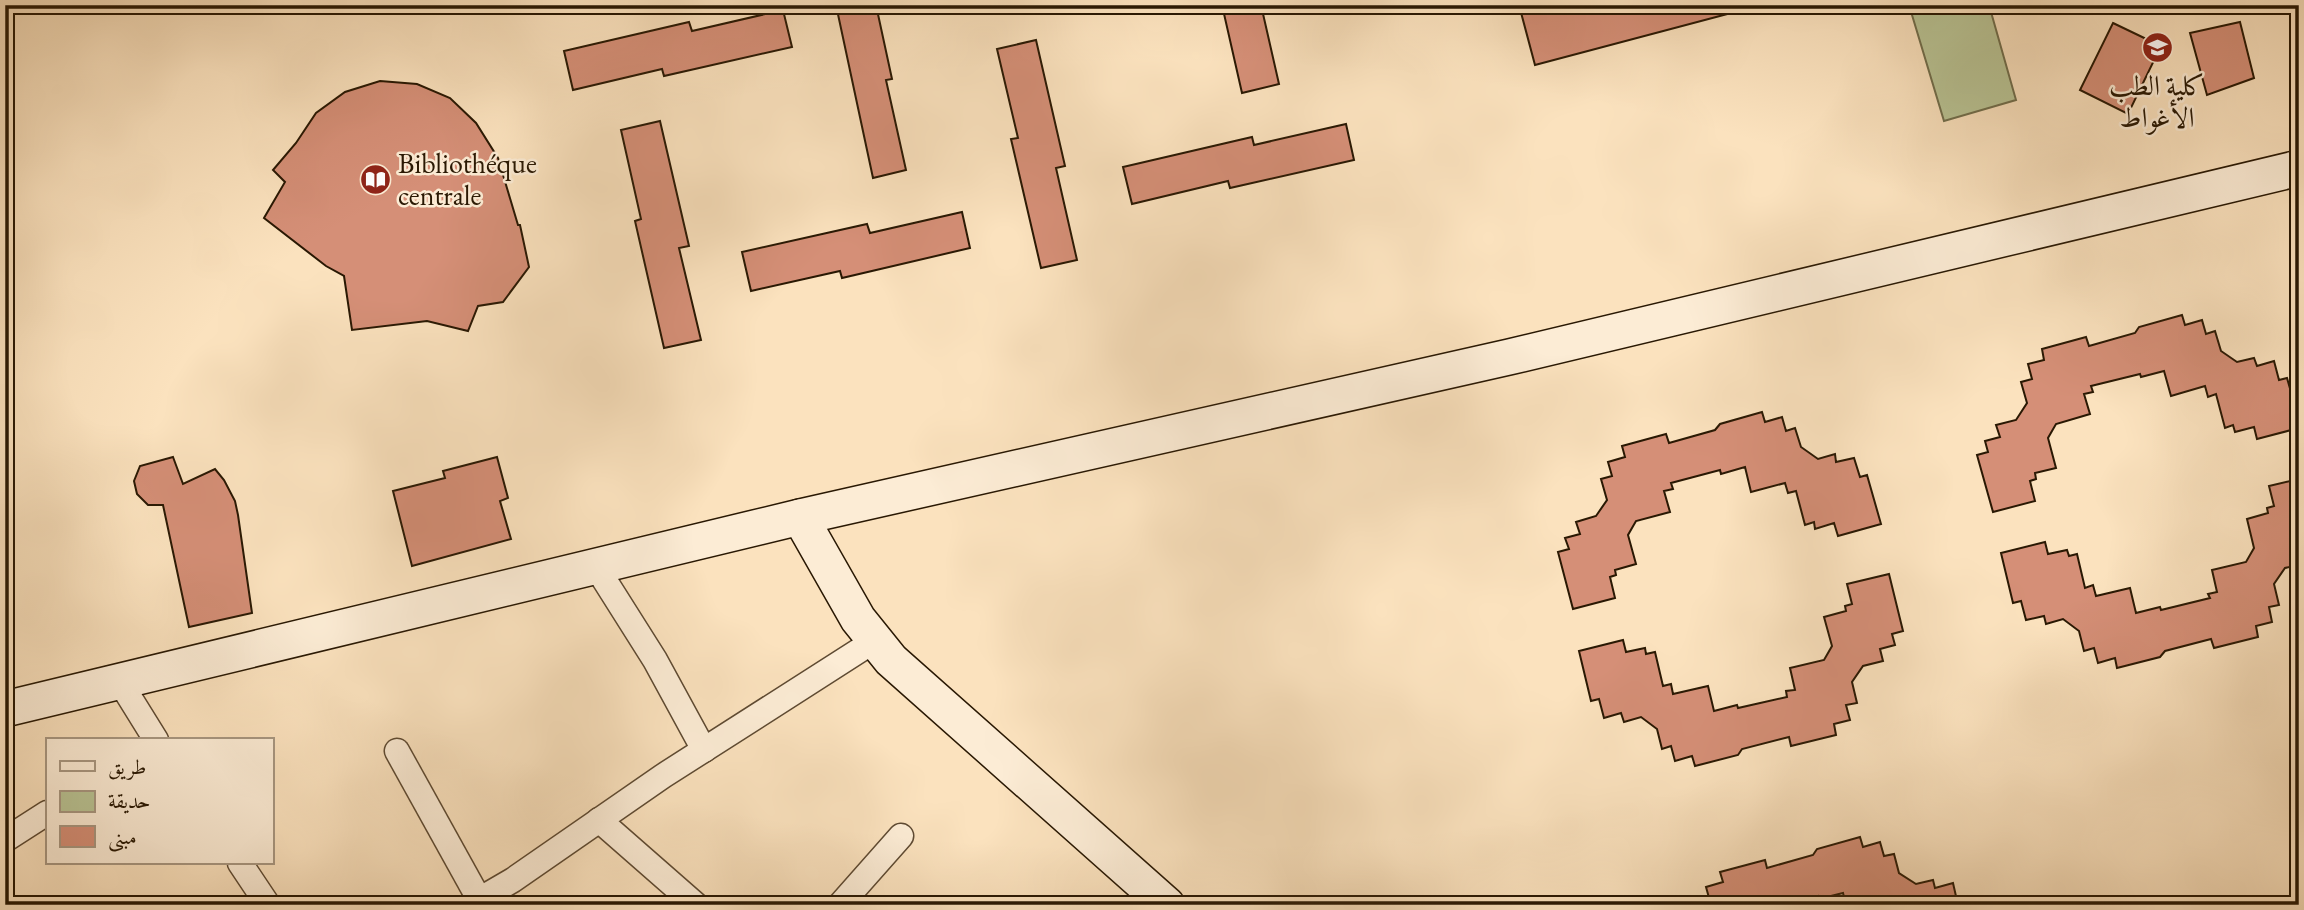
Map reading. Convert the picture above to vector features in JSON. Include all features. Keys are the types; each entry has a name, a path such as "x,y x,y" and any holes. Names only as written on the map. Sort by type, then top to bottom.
{"street":[{"path":"5,709 595,565 1510,357 2299,168"},
{"path":"800,517 858,619 874,641 914,682 1167,905"},
{"path":"595,565 655,660 704,750"},
{"path":"397,751 474,902 513,880 704,750 874,641"},
{"path":"120,682 155,738"},
{"path":"5,840 46,814"},
{"path":"600,820 696,905"},
{"path":"840,905 901,836"},
{"path":"241,864 268,905"}],"green space":[{"path":"1909,5 1989,5 2016,100 1944,121"}],"building":[{"path":"836,5 876,5 892,79 886,80 906,170 873,178"},
{"path":"1222,5 1261,5 1279,84 1242,93"},
{"path":"1519,5 1577,5 1579,13 1609,5 1734,5 1735,12 1535,65"},
{"path":"783,10 792,47 664,76 662,69 573,90 564,51 689,22 692,31"},
{"path":"2240,22 2254,78 2207,95 2190,33"},
{"path":"2113,23 2161,46 2128,114 2080,90"},
{"path":"1036,40 1065,166 1056,168 1077,260 1041,268 1011,139 1018,138 997,49"},
{"path":"380,81 417,84 450,98 476,123 498,158 520,225 529,267 503,302 478,306 468,331 427,321 352,330 344,276 326,266 264,218 285,182 273,170 296,143 316,113 345,92"},
{"path":"660,121 689,246 679,248 701,340 664,348 635,221 641,219 621,130"},
{"path":"1346,124 1354,160 1230,188 1228,181 1132,204 1123,167 1252,137 1254,145"},
{"path":"962,212 970,248 842,278 840,271 751,291 742,252 867,224 870,233"},
{"path":"2182,315 2185,325 2202,320 2206,334 2215,331 2221,351 2237,362 2254,358 2257,366 2274,361 2279,380 2287,378 2299,428 2257,439 2254,427 2235,432 2233,425 2225,428 2216,394 2208,397 2205,386 2171,396 2164,371 2091,386 2093,392 2084,394 2090,414 2056,424 2048,438 2056,468 2035,473 2036,479 2030,481 2035,501 1993,512 1977,455 1988,452 1985,441 2000,437 1996,425 2016,420 2027,403 2021,382 2032,379 2028,364 2044,360 2042,349 2086,337 2089,346 2135,333 2139,327"},
{"path":"1762,412 1765,422 1782,417 1786,431 1795,428 1801,447 1818,459 1835,454 1836,462 1854,458 1860,477 1867,475 1881,524 1838,536 1834,523 1815,529 1814,522 1805,525 1796,491 1788,493 1785,483 1751,492 1745,467 1721,474 1720,470 1671,483 1673,489 1664,491 1670,512 1636,521 1628,535 1636,564 1615,570 1616,575 1610,577 1615,598 1573,609 1558,552 1569,549 1565,538 1580,534 1576,522 1596,516 1607,500 1601,479 1612,476 1608,462 1625,457 1622,446 1666,434 1669,443 1715,430 1720,424"},
{"path":"173,457 183,484 215,469 235,501 252,613 189,627 163,505 148,505 137,494 134,481 140,466"},
{"path":"497,457 508,498 500,501 511,539 412,566 393,491 445,478 443,471"},
{"path":"2299,479 2299,565 2285,568 2274,584 2279,605 2269,607 2272,622 2256,626 2258,637 2214,648 2211,639 2165,651 2160,657 2117,668 2115,658 2098,663 2094,648 2084,651 2079,631 2063,619 2046,624 2044,616 2026,620 2021,601 2013,603 2001,553 2045,542 2048,554 2067,550 2069,556 2077,554 2085,588 2093,585 2096,596 2130,588 2136,613 2210,598 2208,594 2217,592 2212,570 2246,562 2254,548 2247,519 2268,513 2267,508 2274,506 2269,486"},
{"path":"1889,574 1903,631 1892,634 1895,645 1880,649 1883,661 1863,666 1852,682 1857,703 1846,705 1850,720 1834,724 1836,735 1791,746 1789,737 1742,749 1738,755 1695,766 1692,756 1675,761 1671,746 1662,749 1657,729 1641,717 1624,722 1621,713 1604,718 1599,699 1591,701 1579,651 1623,640 1626,652 1645,648 1646,654 1655,652 1663,686 1671,684 1673,694 1708,686 1714,711 1787,697 1786,691 1795,690 1790,668 1824,660 1832,646 1824,617 1846,611 1845,606 1852,604 1847,584"},
{"path":"1860,837 1863,847 1880,842 1884,856 1894,854 1899,873 1916,884 1933,880 1935,888 1953,883 1958,905 1846,905 1843,893 1819,899 1818,896 1785,905 1711,905 1706,887 1723,882 1720,872 1765,860 1767,868 1813,855 1817,849"}],"place":[{"name":"كلية الطب الأغواط","path":"2157,48"},
{"name":"Bibliothéque centrale","path":"375,179"}]}
